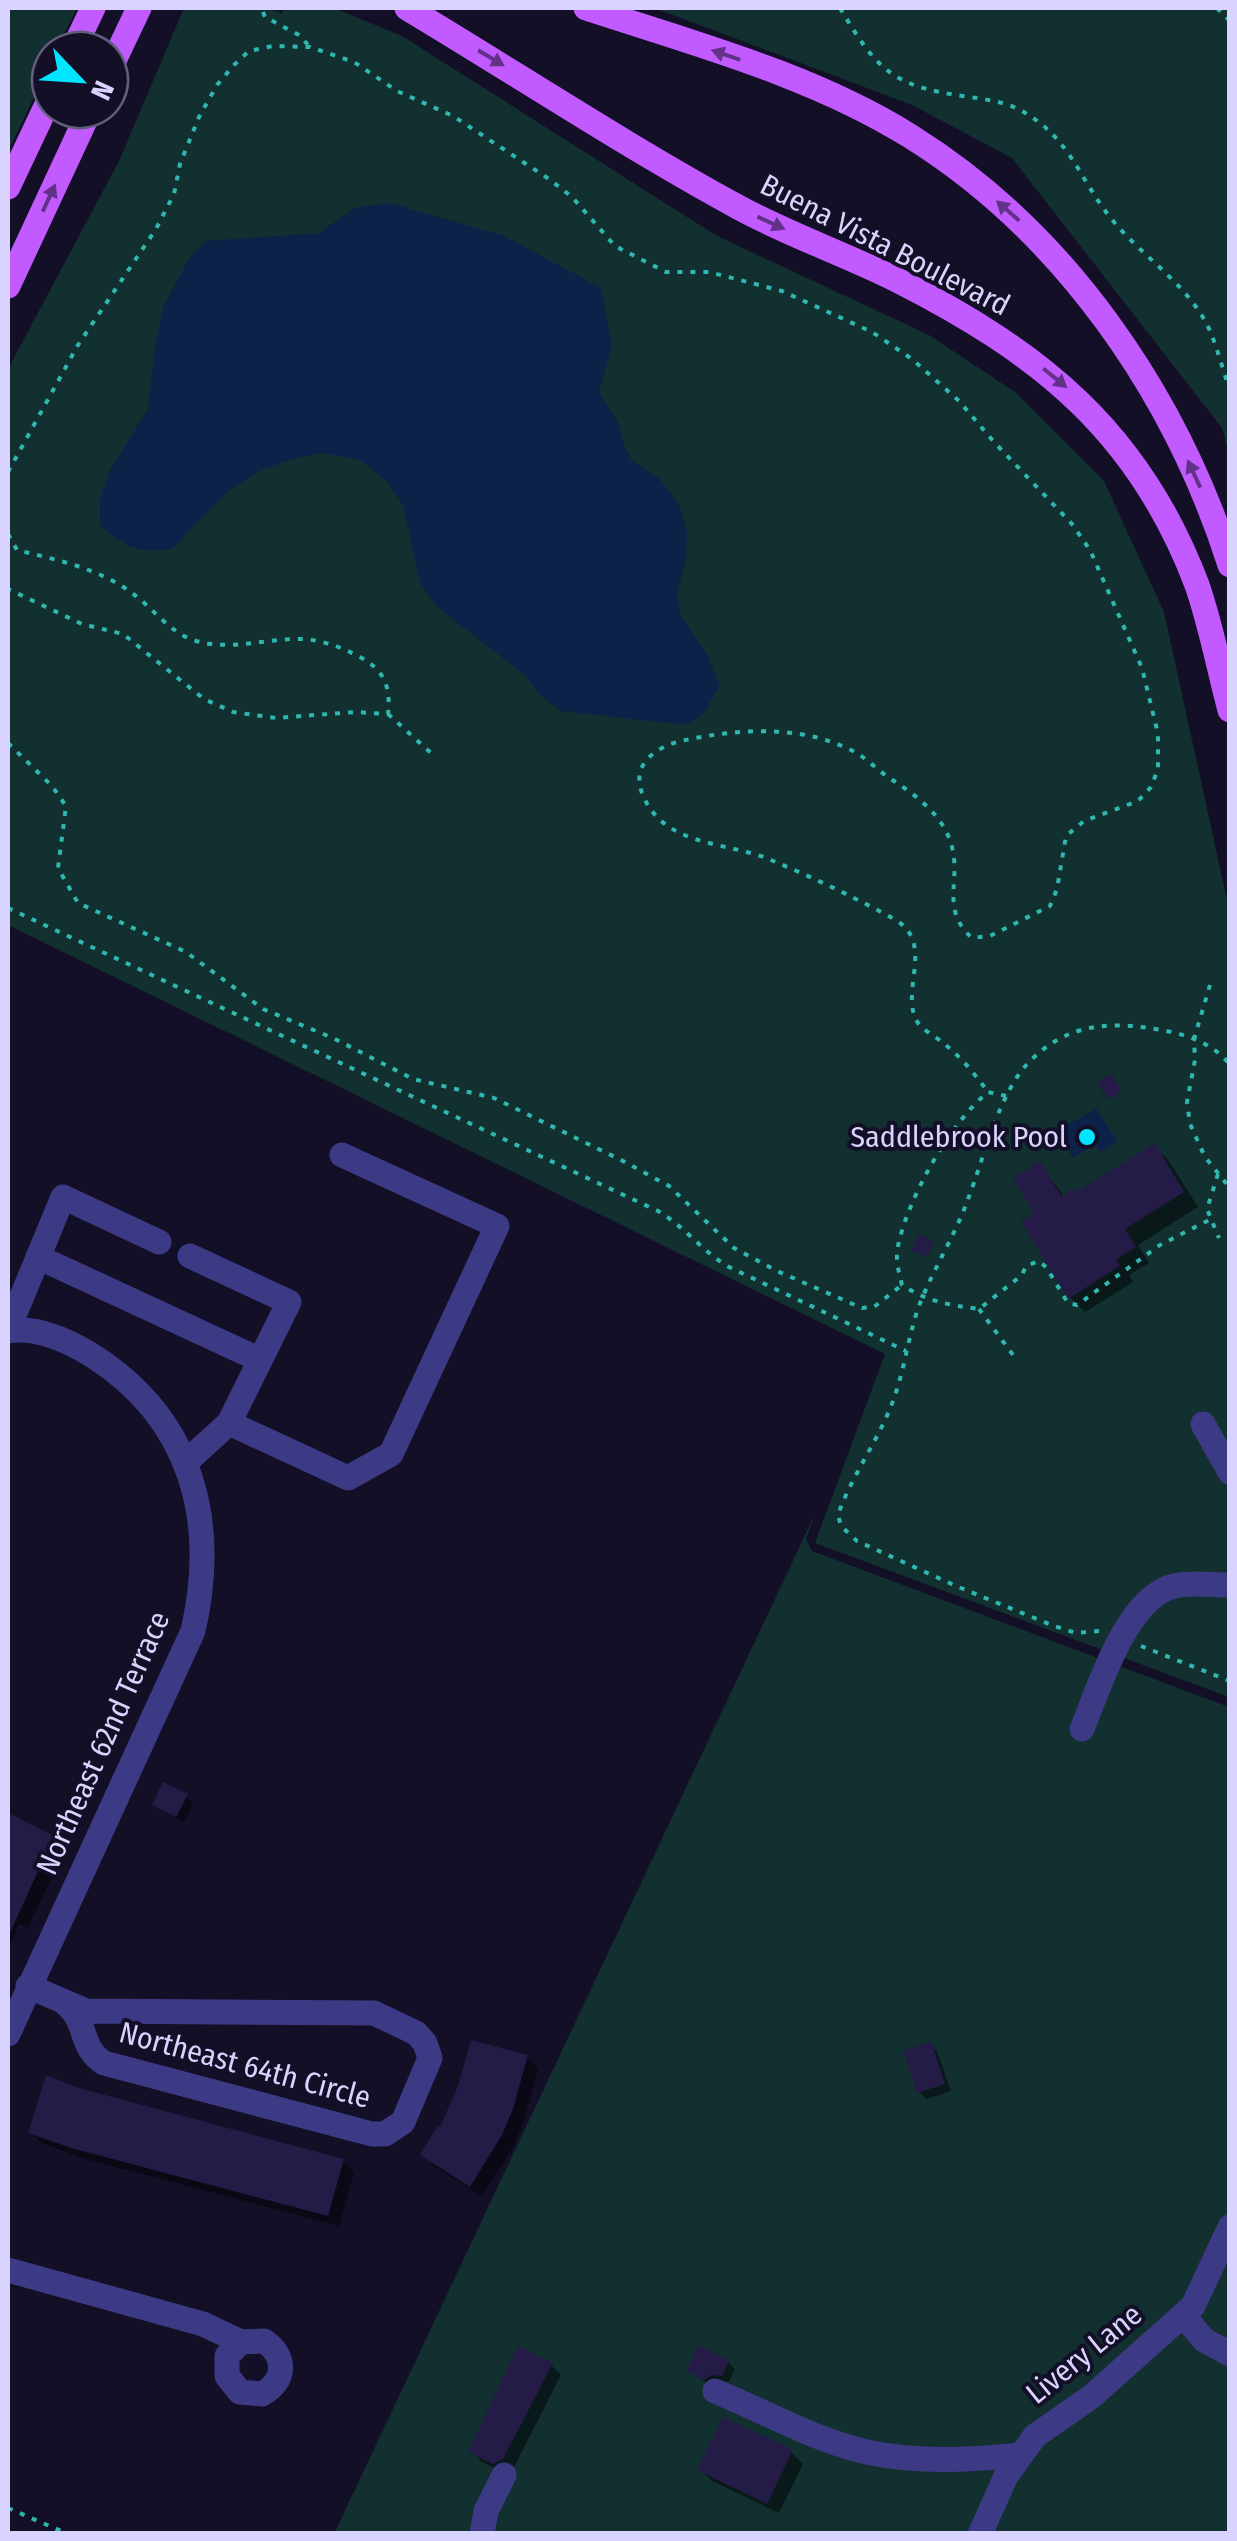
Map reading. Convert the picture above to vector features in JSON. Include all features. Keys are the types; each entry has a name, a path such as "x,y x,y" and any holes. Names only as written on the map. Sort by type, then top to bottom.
{"main road":[{"name":"Buena Vista Boulevard","path":"407,8 740,208 894,279 971,320 1022,352 1070,390 1134,464 1165,517 1197,586 1230,710"},
{"path":"586,8 795,79 865,112 908,134 962,172 1030,230 1072,276 1167,416 1214,515 1230,565"},
{"path":"8,188 35,130"},
{"path":"8,286 81,130"}],"street":[{"path":"229,1423 348,1478 392,1454 497,1226 342,1155"},
{"path":"8,1330 63,1197 160,1242"},
{"path":"185,1463 229,1423 288,1302 190,1256"},
{"path":"38,1257 260,1360"},
{"name":"Northeast 62nd Terrace","path":"8,1330 26,1328 80,1348 106,1364 139,1395 161,1421 185,1463 202,1522 204,1553 192,1632 8,2034"},
{"path":"1203,1424 1230,1472"},
{"path":"1082,1729 1120,1638 1144,1604 1172,1586 1230,1585"},
{"name":"Northeast 64th Circle","path":"28,1986 86,2011 366,2011 416,2033 428,2048 429,2064 403,2122 386,2134 372,2134 104,2063 89,2051 81,2021 68,2005"},
{"name":"Livery Lane","path":"980,2534 1006,2476 1035,2436 1091,2397 1192,2306 1230,2226"},
{"path":"8,2270 203,2324 241,2342"},
{"path":"1182,2315 1204,2340 1230,2354"},
{"path":"715,2392 862,2451 900,2458 1022,2455"},
{"path":"482,2534 486,2511 504,2475"}],"path":[{"path":"840,8 875,63 906,83 994,101 1020,110 1055,134 1111,219 1187,297 1210,330 1230,390"},
{"path":"1217,8 1230,21"},
{"path":"262,12 310,46"},
{"path":"8,472 78,344 156,229 174,194 180,164 199,117 217,85 249,51 273,46 310,46 354,62 397,90 452,116 572,197 614,246 666,272 709,272 782,291 872,332 912,359 959,400 1062,512 1090,550 1142,668 1158,734 1158,769 1152,787 1138,801 1084,821 1066,836 1057,889 1050,906 990,936 972,938 957,924 952,846 928,803 854,751 817,737 780,730 694,738 649,754 640,773 642,793 661,820 692,840 769,859 899,922 916,949 912,994 918,1022 972,1070 988,1092 1006,1096"},
{"path":"8,534 17,550 93,570 132,592 173,630 194,640 224,645 298,639 321,641 345,650 378,667 386,679 388,714"},
{"path":"8,589 82,624 123,634 204,699 233,712 262,718 355,712 388,714 431,753"},
{"path":"8,743 52,786 66,806 58,868 78,903 186,952 263,1009 414,1079 494,1098 670,1186 734,1248 777,1272 862,1308 874,1307 902,1285"},
{"path":"8,908 658,1211 680,1224 705,1252 729,1267 908,1352"},
{"path":"1210,985 1194,1038 1195,1060 1187,1102 1190,1124 1205,1157 1230,1188"},
{"path":"1230,1065 1194,1038 1115,1023 1080,1028 1050,1042 1026,1064 1006,1096 960,1224 922,1298 893,1401 838,1515 841,1526 857,1541 1054,1626 1076,1633 1098,1631 1230,1682"},
{"path":"988,1092 958,1122 926,1177 898,1247 897,1264 902,1285 922,1298 979,1310 1016,1359"},
{"path":"1218,1174 1207,1208 1218,1238"},
{"path":"979,1310 1022,1275 1026,1266 1038,1262 1046,1267 1068,1304 1077,1305 1160,1245 1209,1220"},
{"path":"8,2508 68,2534"}],"green space":[{"path":"8,8 77,8 66,30 30,30 30,105 8,152"},
{"path":"184,8 334,8 402,36 717,236 929,335 1015,392 1104,481 1164,612 1229,909 1229,1697 815,1543 885,1354 8,925 8,369 119,161"},
{"path":"654,8 1229,8 1229,455 1222,428 1012,158 912,105"},
{"path":"816,1512 806,1539 812,1551 1229,1707 1229,2533 334,2534"}],"water":[{"path":"390,203 504,236 601,288 612,345 599,392 618,422 632,461 660,479 680,507 687,532 686,559 677,594 681,617 706,653 720,686 703,714 686,725 561,711 541,696 525,675 437,607 420,582 403,505 386,480 360,460 322,453 259,471 227,492 172,549 133,547 100,525 100,498 110,470 148,409 164,305 189,259 205,241 319,233 355,208"},
{"name":"Saddlebrook Pool","path":"1096,1108 1117,1141 1100,1152 1095,1144 1073,1158 1057,1132"}],"building":[{"path":"1112,1074 1122,1091 1108,1099 1097,1083"},
{"path":"1155,1143 1184,1192 1125,1229 1136,1247 1116,1260 1120,1266 1068,1299 1021,1221 1034,1213 1013,1178 1040,1161 1061,1196 1081,1189"},
{"path":"919,1234 934,1241 927,1257 911,1250"},
{"path":"163,1782 188,1794 176,1817 152,1805"},
{"path":"8,1813 54,1836 8,1937"},
{"path":"471,2040 528,2055 502,2135 470,2187 420,2155 440,2127 458,2086"},
{"path":"931,2041 945,2084 917,2093 903,2051"},
{"path":"46,2075 79,2088 344,2159 328,2216 28,2133"},
{"path":"699,2345 730,2360 722,2376 712,2375 704,2380 686,2371"},
{"path":"518,2346 553,2363 503,2459 493,2464 468,2452"},
{"path":"723,2417 793,2450 767,2504 697,2470"}],"place":[{"name":"Saddlebrook Pool","path":"1087,1137"}]}
